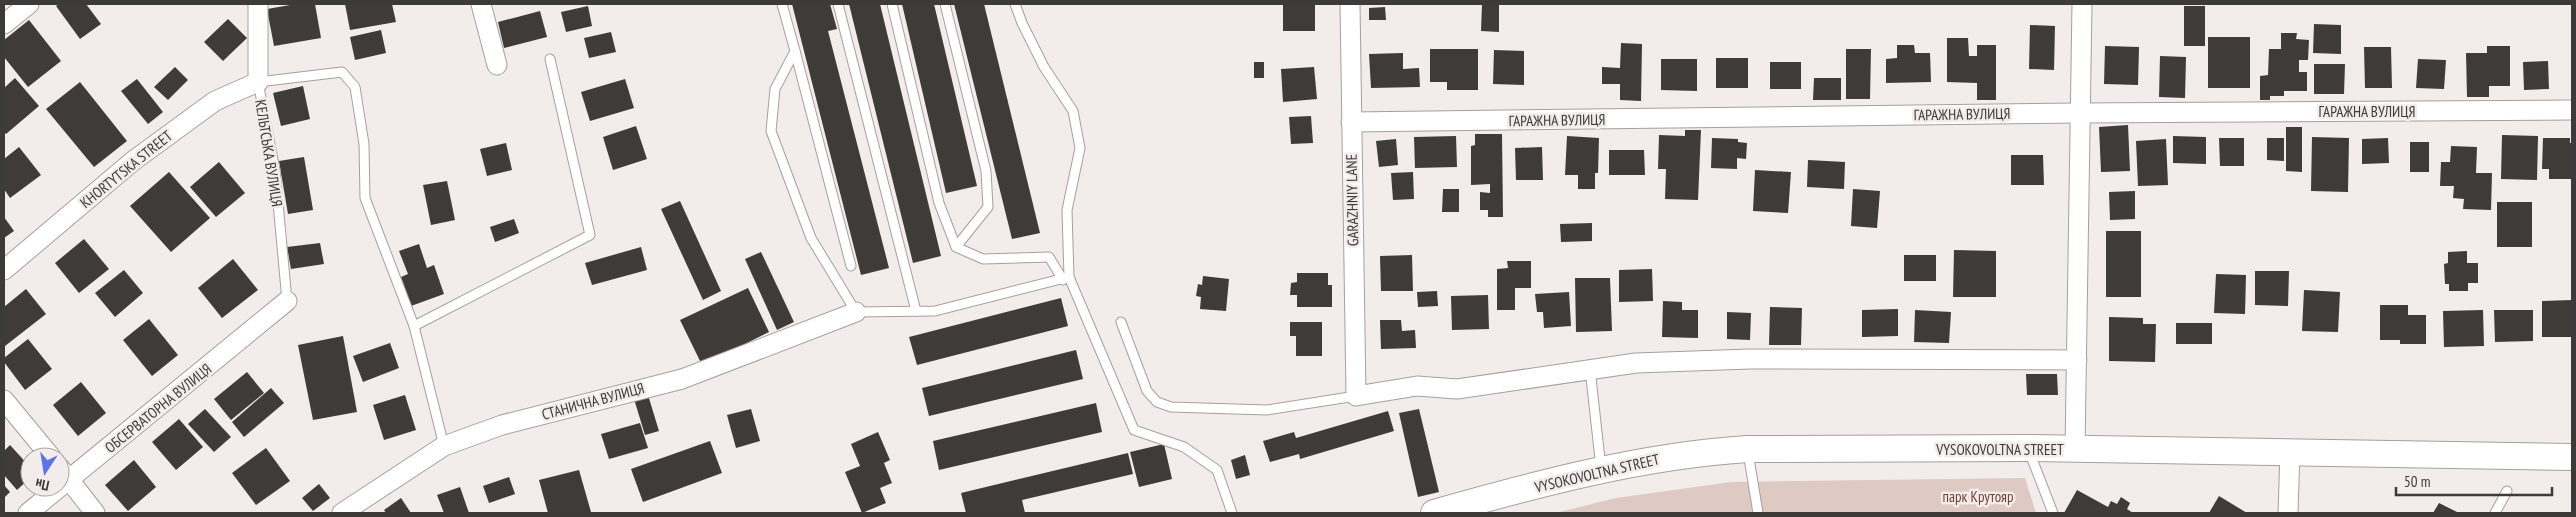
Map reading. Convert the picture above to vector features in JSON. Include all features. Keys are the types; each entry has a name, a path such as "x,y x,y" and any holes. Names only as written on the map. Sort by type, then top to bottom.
{"main road":[{"name":"VYSOKOVOLTNA STREET","path":"1434,513 1624,464 1709,451 1747,449 2028,448 2572,457"}],"street":[{"path":"4,24 29,4"},
{"name":"КЕЛЬТСЬКА ВУЛИЦЯ","path":"258,4 258,82"},
{"path":"481,4 497,65"},
{"name":"GARAZHNIY LANE","path":"1350,4 1356,396"},
{"path":"2075,449 2082,4"},
{"name":"KHORTYTSKA STREET","path":"4,270 133,161 215,100 258,82"},
{"name":"ГАРАЖНА ВУЛИЦЯ","path":"1351,122 2080,113 2572,110"},
{"name":"ОБСЕРВАТОРНА ВУЛИЦЯ","path":"70,470 287,302"},
{"name":"СТАНИЧНА ВУЛИЦЯ","path":"342,513 444,446 502,425 682,378 856,312"},
{"path":"1356,396 1417,386 1457,389 1636,363 1750,359 2077,360"},
{"path":"4,400 43,447"},
{"path":"2288,513 2290,452"},
{"path":"70,480 95,513"},
{"name":"ОБСЕРВАТОРНА ВУЛИЦЯ","path":"28,513 43,497"}],"lane":[{"path":"782,4 851,266"},
{"path":"838,4 916,311"},
{"path":"892,4 939,202 956,247 984,259 1049,257 1066,279 1134,430 1184,447 1218,470 1232,513"},
{"path":"945,4 986,171 988,208 956,247"},
{"path":"1015,4 1022,23 1044,67 1073,111 1080,148 1067,210 1066,279"},
{"path":"795,52 775,89 771,131 811,238 856,312 935,311 1066,279"},
{"path":"414,326 590,235 550,59"},
{"path":"258,82 342,72 355,87 364,144 365,198 414,326 444,446"},
{"name":"КЕЛЬТСЬКА ВУЛИЦЯ","path":"258,82 275,170 287,302"},
{"path":"1121,322 1148,391 1157,402 1171,407 1268,410 1356,396"},
{"path":"1590,369 1601,470"},
{"path":"2028,448 2054,513"},
{"path":"1747,449 1758,513"},
{"path":"2495,513 2507,491"}],"green space":[{"name":"парк Крутояр","path":"2025,478 2036,513 1556,513 1616,498 1731,482"}],"building":[{"path":"59,4 86,4 101,24 80,39 56,6"},
{"path":"296,4 315,4 321,38 274,46 267,9"},
{"path":"345,4 392,4 396,22 350,30"},
{"path":"792,4 830,4 837,29 828,31 889,268 861,275"},
{"path":"849,4 880,4 941,256 913,263"},
{"path":"902,4 934,4 977,186 946,193"},
{"path":"954,4 984,4 1040,233 1012,239"},
{"path":"1283,4 1315,4 1315,31 1283,31"},
{"path":"1482,4 1499,5 1499,32 1481,31"},
{"path":"588,6 592,26 566,32 561,12"},
{"path":"2184,6 2205,6 2205,46 2184,46"},
{"path":"1385,7 1386,20 1369,20 1369,8"},
{"path":"540,11 547,37 504,48 498,22"},
{"path":"228,19 247,38 223,61 204,42"},
{"path":"29,20 61,61 28,87 4,57 4,40"},
{"path":"2314,24 2341,25 2341,54 2313,53"},
{"path":"2030,25 2055,26 2054,70 2029,69"},
{"path":"381,30 386,53 355,60 350,37"},
{"path":"611,32 616,52 589,58 584,38"},
{"path":"2281,33 2297,33 2296,39 2309,40 2308,60 2299,60 2299,72 2307,72 2307,91 2284,91 2284,96 2270,96 2270,100 2260,100 2260,76 2268,75 2269,49 2281,49"},
{"path":"2208,37 2250,37 2250,88 2208,88"},
{"path":"1947,38 1968,38 1969,56 1977,56 1977,45 1996,45 1996,100 1977,100 1977,83 1947,82"},
{"path":"1621,43 1642,44 1641,101 1620,100 1620,84 1602,84 1602,67 1620,68"},
{"path":"1897,45 1914,45 1915,53 1930,53 1931,82 1886,83 1886,59 1897,58"},
{"path":"2105,46 2139,47 2138,85 2104,84"},
{"path":"2487,46 2510,46 2510,86 2489,86 2489,97 2467,97 2466,53 2487,53"},
{"path":"2364,47 2391,47 2392,88 2365,88"},
{"path":"1430,49 1478,49 1478,90 1447,90 1447,82 1430,82"},
{"path":"1846,49 1871,49 1870,99 1846,99"},
{"path":"1494,50 1524,51 1524,85 1493,84"},
{"path":"1403,53 1403,69 1419,68 1420,87 1371,88 1369,54"},
{"path":"2160,56 2186,57 2185,98 2159,97"},
{"path":"1716,58 1748,58 1748,88 1716,88"},
{"path":"1661,59 1697,59 1697,91 1661,90"},
{"path":"2418,59 2446,60 2444,89 2416,88"},
{"path":"2548,61 2549,89 2524,90 2523,62"},
{"path":"1254,62 1264,62 1264,78 1254,78"},
{"path":"1770,62 1801,62 1801,89 1770,89"},
{"path":"2314,64 2345,64 2344,94 2314,94"},
{"path":"175,67 188,80 168,100 154,87"},
{"path":"1314,67 1317,99 1283,102 1281,69"},
{"path":"15,78 39,106 6,134 4,132 4,88"},
{"path":"1814,78 1841,78 1841,100 1813,100"},
{"path":"137,79 163,112 148,124 121,91"},
{"path":"625,79 634,108 590,121 581,92"},
{"path":"80,82 127,141 94,167 46,109"},
{"path":"303,86 310,119 281,126 273,93"},
{"path":"1311,116 1313,143 1291,144 1289,117"},
{"path":"2128,125 2130,171 2101,172 2099,127"},
{"path":"636,126 647,159 613,170 603,137"},
{"path":"2286,127 2302,127 2302,172 2286,171"},
{"path":"1685,130 1701,130 1698,200 1665,199 1666,169 1658,169 1659,135 1685,136"},
{"path":"1475,134 1502,134 1503,217 1488,217 1488,210 1480,210 1480,192 1490,193 1490,184 1471,185 1471,146 1475,145"},
{"path":"2502,135 2538,136 2537,180 2501,179"},
{"path":"1456,136 1457,167 1415,168 1414,137"},
{"path":"1567,136 1599,138 1598,173 1595,173 1595,189 1578,189 1578,175 1565,175"},
{"path":"2173,136 2206,137 2206,164 2173,163"},
{"path":"2312,137 2349,138 2348,192 2311,191"},
{"path":"1712,138 1738,139 1738,142 1747,143 1746,159 1737,158 1737,169 1711,168"},
{"path":"2219,138 2244,138 2244,166 2220,166"},
{"path":"2267,138 2284,138 2284,161 2267,160"},
{"path":"2388,138 2389,163 2362,164 2362,139"},
{"path":"2543,138 2570,138 2570,143 2572,143 2572,179 2549,179 2549,169 2542,169"},
{"path":"1396,139 1398,165 1379,167 1376,141"},
{"path":"2166,139 2168,185 2138,186 2136,141"},
{"path":"2410,142 2429,142 2429,172 2410,172"},
{"path":"506,143 512,170 487,176 480,149"},
{"path":"2451,146 2477,147 2476,173 2492,173 2491,210 2463,209 2464,199 2453,198 2454,186 2440,186 2441,162 2450,162"},
{"path":"19,147 41,175 10,198 4,189 4,159"},
{"path":"1542,147 1543,180 1516,180 1515,148"},
{"path":"1609,150 1644,150 1645,175 1609,175"},
{"path":"2011,155 2043,155 2044,185 2011,185"},
{"path":"304,157 313,210 288,214 279,161"},
{"path":"1808,160 1845,162 1844,189 1807,187"},
{"path":"219,162 245,193 216,217 190,187"},
{"path":"1755,170 1791,172 1788,213 1753,211"},
{"path":"169,172 210,218 171,252 130,206"},
{"path":"1413,172 1414,199 1393,200 1391,173"},
{"path":"447,181 455,220 431,225 423,185"},
{"path":"1443,189 1459,189 1459,212 1442,212"},
{"path":"1853,189 1880,191 1877,228 1851,226"},
{"path":"2135,191 2135,219 2110,220 2109,192"},
{"path":"680,201 721,291 703,300 661,209"},
{"path":"2497,202 2532,202 2532,247 2497,247"},
{"path":"4,217 14,231 4,238"},
{"path":"514,219 519,233 495,242 490,227"},
{"path":"1592,223 1592,241 1561,242 1560,224"},
{"path":"2106,231 2141,231 2141,297 2106,297"},
{"path":"84,239 109,269 79,293 55,263"},
{"path":"320,243 324,264 291,269 287,247"},
{"path":"419,244 427,268 434,265 444,294 411,306 401,277 408,274 399,251"},
{"path":"641,247 647,270 592,285 585,263"},
{"path":"1954,250 1996,251 1996,297 1953,297"},
{"path":"2467,251 2467,263 2478,263 2478,283 2468,283 2468,291 2449,291 2449,284 2445,284 2444,264 2448,263 2448,252"},
{"path":"761,252 794,322 777,330 745,259"},
{"path":"1412,255 1413,291 1381,291 1380,256"},
{"path":"1904,255 1936,255 1936,281 1904,281"},
{"path":"233,259 258,290 222,318 198,288"},
{"path":"1507,261 1531,261 1531,288 1515,288 1515,310 1497,310 1497,269 1508,268"},
{"path":"1652,269 1653,301 1619,302 1619,270"},
{"path":"124,270 143,293 115,317 95,293"},
{"path":"2255,271 2289,271 2288,306 2255,305"},
{"path":"1297,273 1328,273 1328,285 1332,285 1332,307 1297,307 1297,295 1290,295 1291,283 1297,282"},
{"path":"2216,274 2246,275 2245,314 2214,313"},
{"path":"1203,276 1229,279 1226,311 1200,309 1201,297 1196,296 1198,284 1202,285"},
{"path":"1575,278 1610,278 1612,331 1576,332"},
{"path":"748,288 769,332 702,365 680,320"},
{"path":"26,289 46,314 5,346 4,307"},
{"path":"2304,290 2340,292 2338,332 2302,331"},
{"path":"1437,291 1438,306 1418,307 1417,292"},
{"path":"1569,292 1571,326 1544,328 1543,312 1537,312 1535,294"},
{"path":"1488,295 1489,329 1452,330 1451,296"},
{"path":"1061,298 1068,326 917,365 909,337"},
{"path":"2572,300 2572,337 2542,337 2542,301"},
{"path":"1663,301 1682,302 1682,310 1698,310 1698,338 1662,337"},
{"path":"2380,305 2408,305 2408,315 2426,315 2426,344 2400,344 2400,340 2380,340"},
{"path":"1770,307 1802,308 1801,345 1769,345"},
{"path":"1898,309 1898,336 1862,337 1862,310"},
{"path":"1915,310 1951,312 1949,343 1914,342"},
{"path":"2483,310 2484,346 2444,347 2443,311"},
{"path":"2494,310 2533,310 2533,341 2495,342"},
{"path":"1727,312 1751,313 1750,340 1727,339"},
{"path":"2109,317 2143,318 2143,324 2156,324 2155,362 2109,361"},
{"path":"149,319 178,355 152,376 123,340"},
{"path":"1380,320 1401,320 1402,331 1415,330 1416,348 1381,349"},
{"path":"1290,322 1322,322 1322,356 1296,356 1296,336 1290,336"},
{"path":"2176,323 2212,323 2212,344 2176,344"},
{"path":"343,336 357,412 313,420 298,345"},
{"path":"28,339 52,369 25,390 4,362 4,358"},
{"path":"390,343 399,368 363,382 353,356"},
{"path":"1076,350 1083,379 929,416 922,388"},
{"path":"247,372 264,393 231,420 214,399"},
{"path":"2026,374 2057,374 2058,395 2027,395"},
{"path":"81,382 106,413 78,436 53,405"},
{"path":"271,388 284,403 244,437 232,422"},
{"path":"405,395 416,430 384,440 373,405"},
{"path":"648,395 659,431 645,435 634,399"},
{"path":"1096,403 1102,432 939,470 933,441"},
{"path":"205,409 231,437 214,452 188,424"},
{"path":"751,409 760,441 736,448 727,415"},
{"path":"1419,409 1439,492 1418,497 1399,413"},
{"path":"1388,411 1394,431 1300,459 1299,454 1270,462 1263,441 1294,432 1296,438"},
{"path":"179,419 203,447 176,470 152,442"},
{"path":"640,423 648,448 609,459 601,434"},
{"path":"878,432 890,460 884,463 892,483 880,488 886,503 862,513 845,472 860,466 851,444"},
{"path":"710,441 722,473 643,502 631,469"},
{"path":"1164,444 1172,479 1139,487 1130,452"},
{"path":"10,445 20,456 20,487 17,490 4,475 4,451"},
{"path":"266,448 290,481 256,505 232,473"},
{"path":"1128,453 1133,474 1022,500 1025,513 966,513 961,493"},
{"path":"1245,455 1250,475 1236,479 1231,460"},
{"path":"134,460 156,487 128,511 105,485"},
{"path":"579,470 591,512 548,513 539,480"},
{"path":"509,477 515,494 489,503 483,486"},
{"path":"319,484 330,498 313,511 302,498"},
{"path":"4,485 10,492 4,498"},
{"path":"460,487 469,513 444,513 437,495"},
{"path":"2077,490 2108,507 2111,501 2117,504 2121,497 2130,503 2127,509 2133,513 2064,513"},
{"path":"2219,496 2247,513 2209,513"},
{"path":"401,498 411,513 386,513 384,510"},
{"path":"2439,503 2459,513 2433,513"}]}
